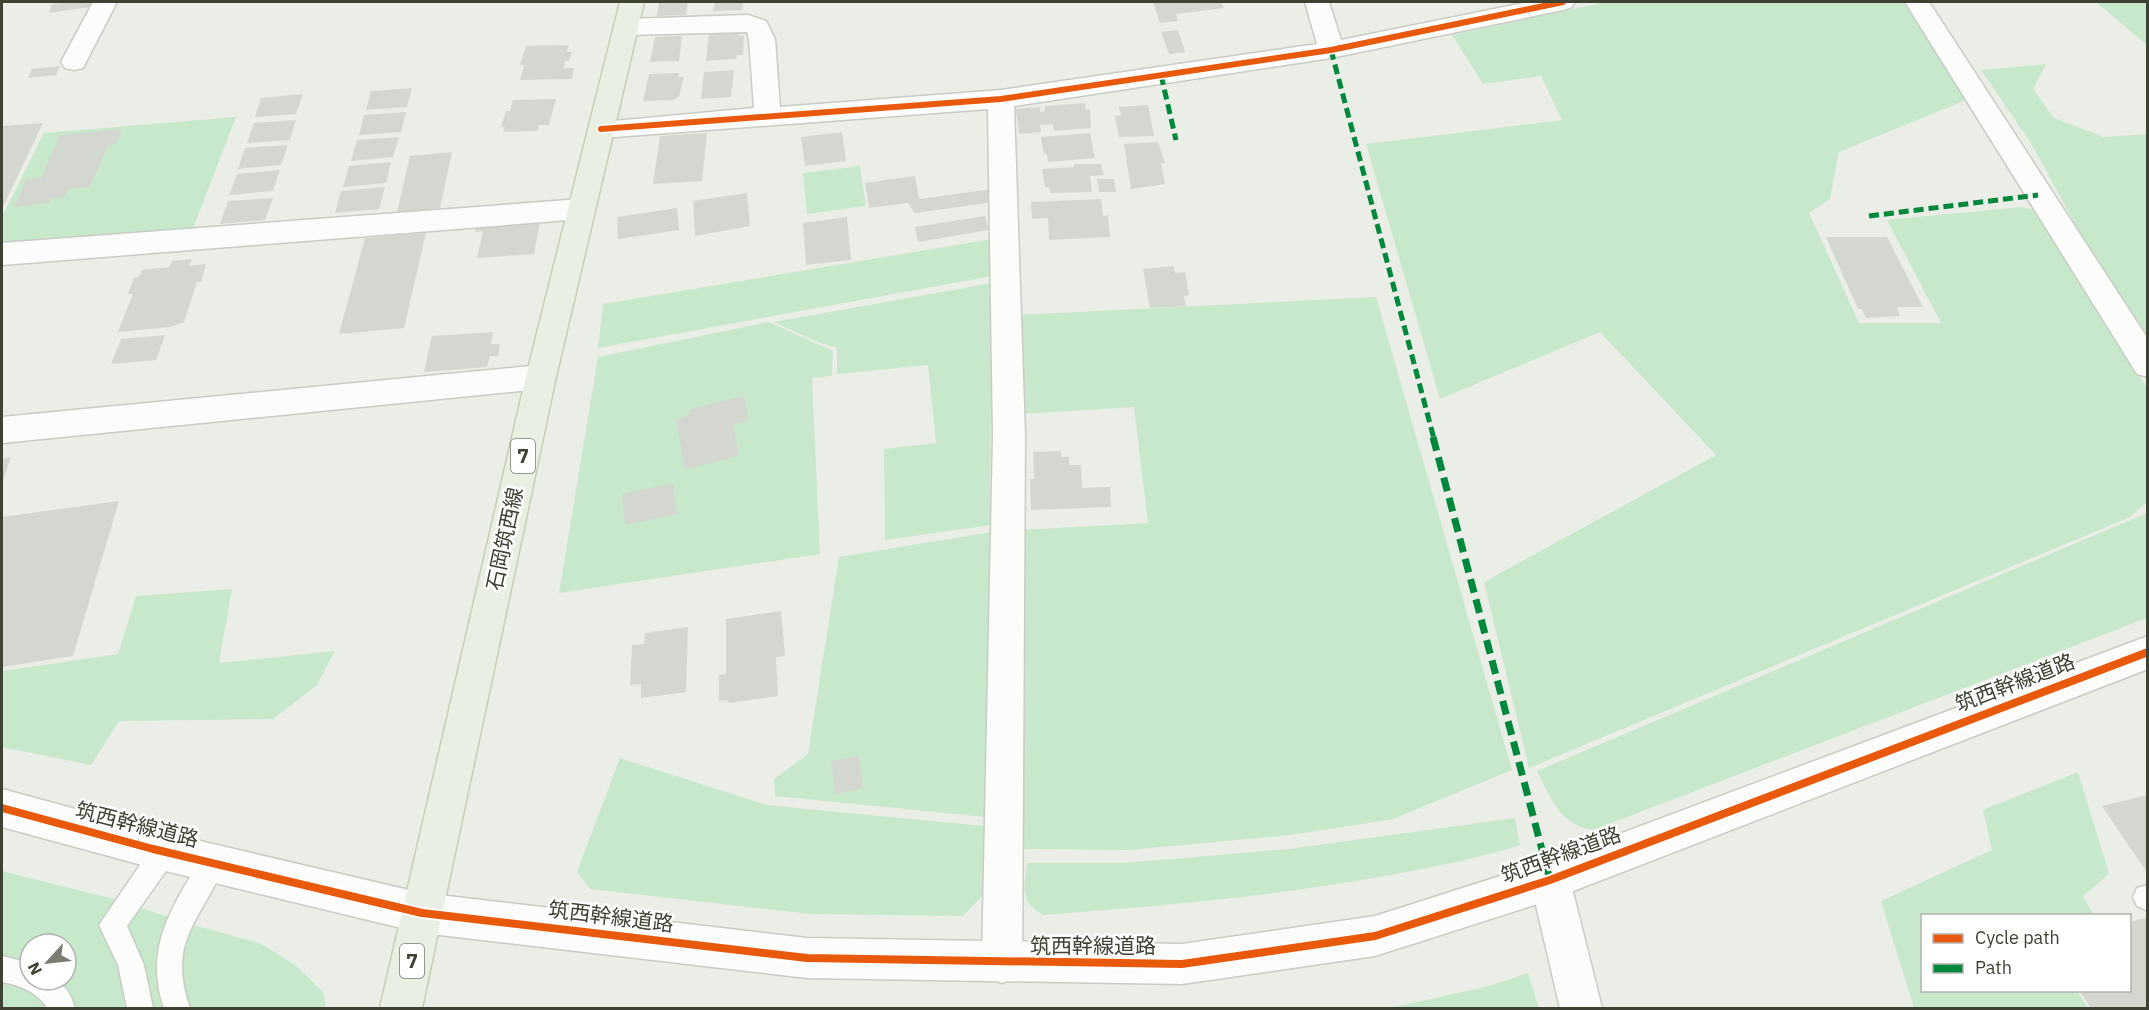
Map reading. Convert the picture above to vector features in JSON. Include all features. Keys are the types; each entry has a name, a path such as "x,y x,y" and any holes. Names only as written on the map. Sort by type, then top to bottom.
{"main road":[{"name":"石岡筑西線","path":"401,1008 541,376 629,14"}],"street":[{"path":"74,62 105,2"},
{"path":"1317,2 1331,50"},
{"path":"601,129 1001,99 1331,50 1563,2"},
{"path":"1917,2 2148,365"},
{"path":"629,14 748,23 757,27 762,39 768,117"},
{"path":"1001,99 1009,436 1002,963"},
{"path":"2,254 581,209"},
{"path":"2,430 541,376"},
{"name":"筑西幹線道路","path":"2,808 164,852 422,913 807,958 1002,963 1182,964 1364,938 1550,880 2148,652"},
{"path":"1550,880 1581,1008"}],"lane":[{"path":"140,1008 138,984 128,950 112,925 164,852"},
{"path":"177,1008 168,989 167,956 186,907 213,863"},
{"path":"2,969 18,972"},
{"path":"52,992 62,1008"}],"green space":[{"path":"1606,2 1906,2 1966,100 1839,152 1830,199 1809,213 1859,323 1941,323 1887,220 2021,207 2038,211 2147,388 2147,502 2130,517 1529,768 1484,582 1716,455 1600,332 1440,399 1366,144 1562,120 1541,76 1483,84 1452,35"},
{"path":"2096,2 2147,2 2147,45"},
{"path":"2046,64 2033,89 2054,118 2104,137 2147,134 2147,334 2085,242 2031,143 1981,70"},
{"path":"236,117 192,231 2,247 2,217 44,133"},
{"path":"860,166 866,206 807,214 803,173"},
{"path":"993,239 992,276 598,348 603,304"},
{"path":"992,283 990,525 885,540 884,449 936,443 928,365 837,374 837,348 820,343 774,322"},
{"path":"1376,297 1512,770 1393,819 1291,835 1128,850 1019,849 1020,530 1148,523 1134,407 1020,414 1017,315"},
{"path":"769,322 833,351 832,376 812,378 820,554 559,593 598,357"},
{"path":"2147,513 2147,618 1593,830 1573,823 1558,809 1537,771"},
{"path":"998,531 986,817 775,796 774,779 808,754 839,557"},
{"path":"232,589 219,663 335,651 316,686 273,719 119,721 91,765 2,747 2,671 118,654 136,596"},
{"path":"620,758 766,805 984,826 988,890 963,916 810,914 590,889 577,872"},
{"path":"2078,772 2109,874 2083,896 2093,914 1921,914 1921,992 2078,992 2088,1008 1914,1008 1881,901 1992,850 1983,810"},
{"path":"1515,818 1520,845 1456,862 1305,889 1218,900 1043,915 1030,904 1024,887 1027,863 1124,863 1289,849"},
{"path":"2,871 110,898 193,925 262,944 295,965 323,992 326,1008 2,1008"},
{"path":"1528,973 1539,1008 1390,1008 1485,987"}],"building":[{"path":"92,2 90,7 49,13 52,4"},
{"path":"659,2 688,2 686,15 657,16"},
{"path":"715,2 743,2 742,10 713,11"},
{"path":"1153,2 1221,2 1224,8 1176,14 1178,21 1160,23"},
{"path":"1178,30 1185,52 1169,54 1161,32"},
{"path":"740,32 739,36 744,35 743,55 737,55 736,59 706,61 709,34"},
{"path":"682,36 679,61 650,62 655,37"},
{"path":"569,45 567,52 572,52 563,68 574,68 572,79 520,80 524,65 520,65 526,46"},
{"path":"60,66 56,75 28,78 32,69"},
{"path":"734,70 731,97 701,99 704,72"},
{"path":"679,73 678,77 684,77 679,97 673,100 643,101 649,74"},
{"path":"412,88 407,107 366,110 371,91"},
{"path":"303,94 296,114 255,117 261,98"},
{"path":"556,99 549,125 539,125 537,131 503,132 505,127 501,127 506,111 510,111 513,100"},
{"path":"1085,103 1086,110 1090,109 1091,128 1054,131 1053,124 1040,125 1041,132 1019,134 1016,109 1040,107 1040,112 1045,111 1045,106"},
{"path":"1148,105 1154,136 1119,137 1115,116 1121,115 1119,107"},
{"path":"406,112 401,132 359,135 364,115"},
{"path":"296,120 290,140 247,143 254,123"},
{"path":"43,123 2,209 2,126"},
{"path":"122,129 117,143 107,147 90,187 68,189 65,197 51,198 49,203 14,207 26,179 41,178 60,135"},
{"path":"842,132 846,161 805,166 801,137"},
{"path":"707,133 702,181 653,184 660,136"},
{"path":"1090,133 1095,158 1048,162 1041,137"},
{"path":"399,137 393,157 351,161 357,140"},
{"path":"1158,142 1165,163 1161,163 1165,184 1131,189 1124,144"},
{"path":"288,145 281,165 238,169 245,148"},
{"path":"452,152 440,208 397,212 410,156"},
{"path":"391,162 386,183 343,187 349,166"},
{"path":"1074,164 1101,164 1104,175 1090,176 1092,192 1051,193 1049,187 1045,187 1042,169 1074,167"},
{"path":"280,170 273,191 229,195 237,174"},
{"path":"915,176 919,199 992,189 995,202 915,213 908,203 869,208 865,183"},
{"path":"1097,179 1114,179 1116,192 1099,192"},
{"path":"385,187 379,209 335,213 341,191"},
{"path":"747,193 750,226 695,236 693,201"},
{"path":"273,198 265,220 220,224 228,201"},
{"path":"1101,199 1103,216 1108,215 1110,237 1049,240 1048,218 1032,219 1031,202"},
{"path":"677,208 679,230 618,239 617,217"},
{"path":"985,216 989,230 918,242 915,227"},
{"path":"847,217 851,260 806,265 803,223"},
{"path":"540,222 534,254 477,258 483,231 475,232 476,226"},
{"path":"426,233 404,328 339,334 365,238"},
{"path":"1826,237 1887,237 1923,307 1897,307 1900,316 1866,318 1862,309 1858,309"},
{"path":"192,259 189,266 206,264 201,282 197,282 184,322 170,327 118,332 133,294 128,294 134,278 139,277 142,270 169,267 172,261"},
{"path":"1174,266 1175,273 1185,272 1189,295 1184,296 1186,306 1150,308 1143,269"},
{"path":"493,332 491,344 500,344 498,356 490,356 487,367 424,372 432,336"},
{"path":"165,335 156,360 111,364 121,339"},
{"path":"744,396 749,420 733,424 739,456 685,470 676,419 691,414 690,409"},
{"path":"1061,451 1061,457 1069,457 1069,465 1081,465 1082,488 1110,487 1111,507 1031,510 1030,479 1034,479 1033,452"},
{"path":"11,457 2,484 2,459"},
{"path":"673,483 677,514 625,525 622,494"},
{"path":"119,501 73,656 2,667 2,517"},
{"path":"781,611 785,656 776,657 778,696 729,703 727,700 719,701 719,675 726,674 726,619"},
{"path":"688,627 686,692 641,698 641,684 630,685 632,645 644,644 645,633"},
{"path":"859,756 863,788 835,794 831,761"},
{"path":"2148,795 2148,874 2102,806"},
{"path":"2145,918 2148,922 2148,1008 2091,1008 2080,992 2131,992 2131,922"}],"marked path":[{"path":"1331,50 1550,880"},
{"path":"1161,75 1176,140"},
{"path":"1869,216 2038,195"}],"cycle path":[{"path":"601,129 1001,99 1331,50 1563,2"},
{"path":"2,808 153,849 422,913 807,958 1002,963 1182,964 1375,936 1550,880 2148,652"}]}
